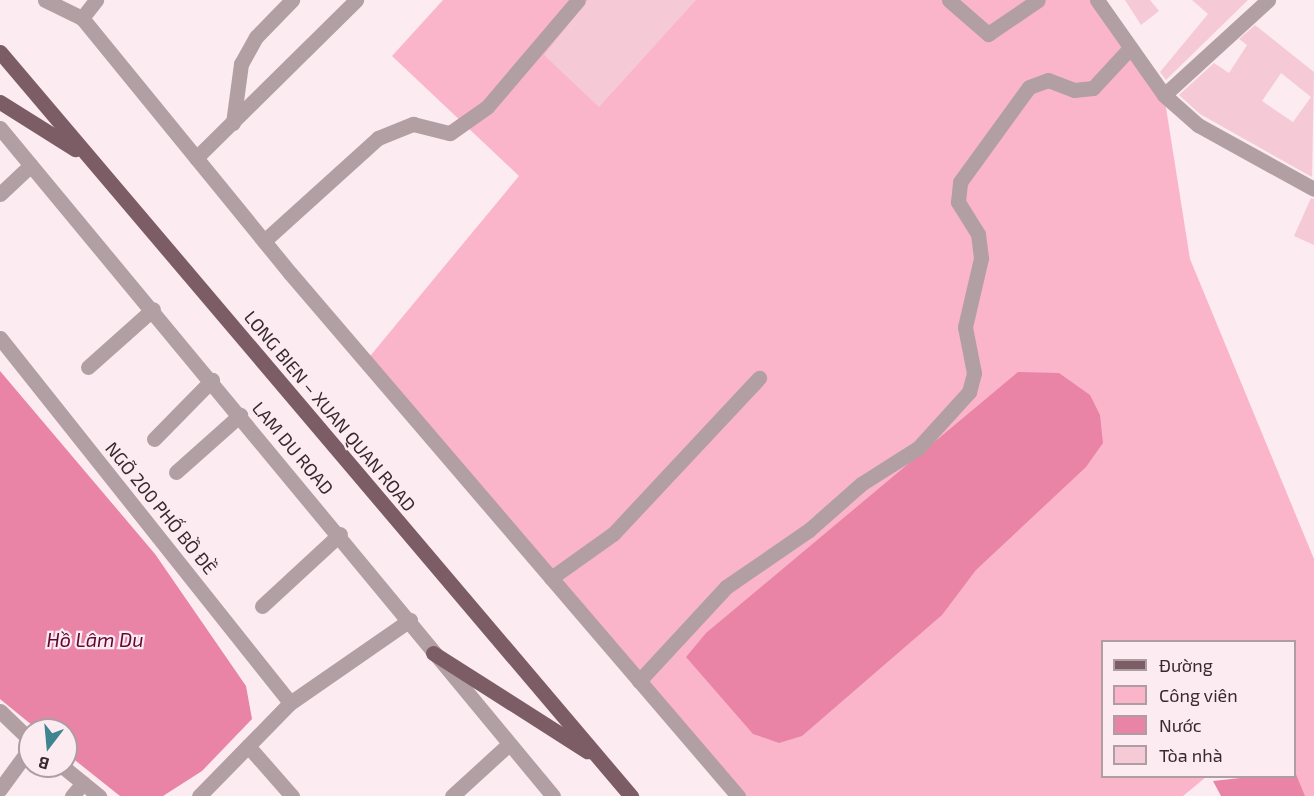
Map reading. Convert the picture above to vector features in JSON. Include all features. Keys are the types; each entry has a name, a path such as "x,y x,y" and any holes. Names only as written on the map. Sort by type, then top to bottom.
{"main road":[{"name":"LONG BIEN – XUAN QUAN ROAD","path":"0,52 631,796"},
{"path":"0,102 88,157"},
{"path":"433,653 600,759"}],"street":[{"path":"45,0 82,18 264,241 738,796"},
{"path":"82,18 96,0"},
{"path":"233,123 241,64 256,37 292,0"},
{"path":"196,158 356,0"},
{"path":"264,241 378,138 413,124 450,133 470,120 578,0"},
{"path":"949,0 988,34 1038,0"},
{"path":"1097,0 1164,95 1241,152 1314,189"},
{"path":"1164,95 1268,0"},
{"path":"639,681 726,587 809,530 861,484 918,448 969,392 974,373 965,327 981,258 978,234 958,202 960,182 1029,87 1048,80 1074,90 1092,88 1130,48"},
{"name":"LAM DU ROAD","path":"2,133 32,165 153,309 410,620 433,653 553,796"},
{"path":"0,194 32,165"},
{"path":"88,367 153,309"},
{"name":"NGÕ 200 PHỐ BỒ ĐỀ","path":"0,338 290,703"},
{"path":"551,578 613,534 759,378"},
{"path":"154,439 212,380"},
{"path":"176,472 240,415"},
{"path":"262,606 339,534"},
{"path":"199,796 290,703 410,620"},
{"path":"0,711 18,728"},
{"path":"452,796 509,744"},
{"path":"248,746 292,796"},
{"path":"0,789 18,764"},
{"path":"77,778 99,796"},
{"path":"72,796 83,783"}],"green space":[{"path":"443,0 1090,0 1164,95 1190,259 1314,559 1314,796 1293,796 1293,778 1296,778 1296,640 1101,640 1101,778 1205,778 1183,796 738,796 366,361 519,176 392,56"}],"water":[{"name":"Hồ Lâm Du","path":"0,371 155,554 246,686 252,719 202,771 163,796 120,796 78,763 78,718 23,718 0,699"},
{"path":"1018,372 1059,373 1090,395 1100,415 1103,443 1086,467 976,570 942,615 802,736 779,743 753,734 686,657 706,633"},
{"path":"1296,774 1305,796 1221,796 1213,781 1240,778 1296,778"}],"building":[{"path":"588,0 696,0 599,107 544,55"},
{"path":"1125,0 1150,0 1159,11 1141,25"},
{"path":"1192,0 1248,0 1166,80 1160,72 1208,14"},
{"path":"1255,25 1314,72 1312,177 1200,114 1179,95 1214,63 1229,73 1247,45 1239,39","holes":["1281,73 1311,97 1293,122 1262,101"]},
{"path":"1311,198 1314,199 1314,245 1294,236"}]}
